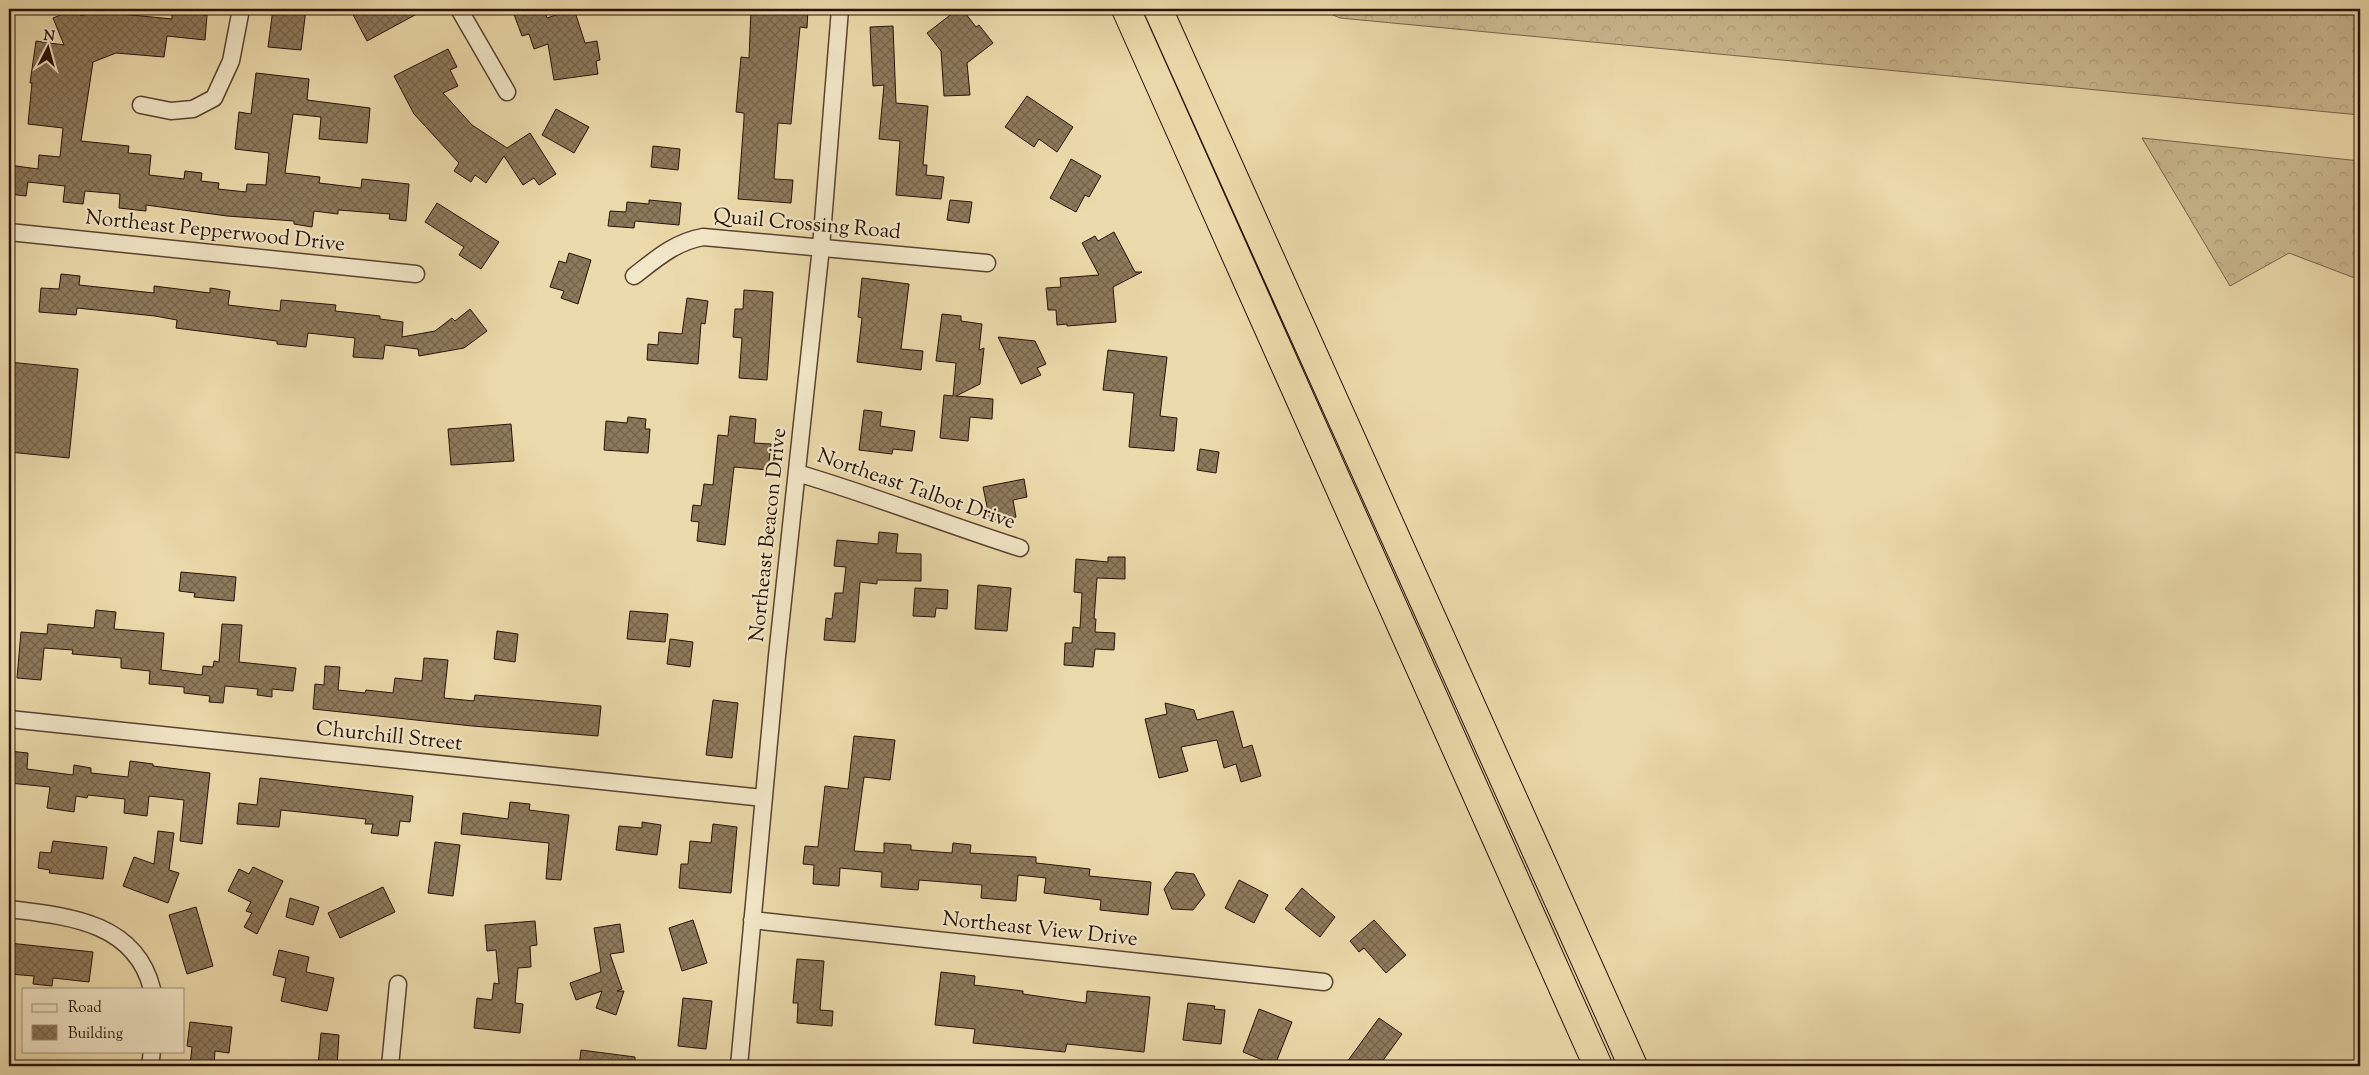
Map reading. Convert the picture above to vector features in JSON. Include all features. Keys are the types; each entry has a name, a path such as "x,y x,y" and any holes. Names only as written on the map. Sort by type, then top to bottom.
{"highway":[{"path":"1126,9 1598,1066"},
{"path":"1158,9 1633,1066"}],"street":[{"path":"141,105 171,111 193,109 214,98 231,61 241,9"},
{"path":"459,9 508,92"},
{"name":"Northeast Beacon Drive","path":"739,1066 764,798 821,248 840,9"},
{"name":"Northeast Pepperwood Drive","path":"9,232 416,274"},
{"name":"Quail Crossing Road","path":"634,276 673,246 689,239 703,237 987,263"},
{"name":"Northeast Talbot Drive","path":"797,473 848,488 959,529 1020,548"},
{"name":"Churchill Street","path":"9,719 764,798"},
{"path":"9,909 72,917 94,925 128,946 142,962 152,988"},
{"name":"Northeast View Drive","path":"752,920 1324,982"},
{"path":"390,1066 398,984"},
{"path":"150,1066 152,1052"}],"green space":[{"path":"1319,9 2360,9 2360,115 1340,18"},
{"path":"2142,138 2360,161 2360,280 2289,253 2230,286"}],"building":[{"path":"76,9 81,16 100,9 101,12 172,19 172,12 207,15 205,40 167,36 164,57 116,53 93,62 81,141 129,146 128,153 151,155 149,175 184,179 185,171 202,173 201,181 219,183 218,189 246,192 247,184 266,185 269,153 235,149 239,112 251,114 256,73 309,79 307,100 370,108 367,143 319,139 321,117 293,114 285,173 320,177 319,183 361,188 362,179 409,184 406,221 389,219 390,214 338,210 338,214 314,211 312,227 294,224 294,221 227,216 146,205 146,211 119,208 120,194 85,191 83,204 63,202 65,186 28,182 26,196 9,194 9,165 38,169 39,155 60,157 63,128 28,124 32,83 30,83 36,41 64,45 53,18"},
{"path":"273,9 306,9 301,50 268,47"},
{"path":"350,9 426,9 367,41"},
{"path":"512,9 544,9 547,18 574,9 585,43 597,41 600,60 596,61 598,74 554,80 548,44 534,49 529,34 522,36"},
{"path":"751,9 808,9 807,28 800,27 791,124 778,123 774,179 793,180 791,203 738,199 744,113 736,112 741,57 749,58"},
{"path":"958,9 962,9 976,27 979,25 993,43 967,63 970,95 944,96 941,51 927,33"},
{"path":"893,26 896,103 928,106 923,165 927,165 926,175 944,177 941,199 896,195 900,141 879,139 884,85 873,86 870,27"},
{"path":"448,49 457,67 450,70 458,86 443,93 472,125 507,148 530,133 556,174 539,185 534,178 523,185 504,156 486,183 475,175 471,182 454,171 459,163 414,114 394,76"},
{"path":"1027,96 1073,127 1057,152 1039,139 1034,147 1005,127"},
{"path":"556,109 589,127 574,153 542,135"},
{"path":"653,146 680,149 678,170 651,167"},
{"path":"1071,159 1101,176 1089,197 1085,195 1076,212 1050,198"},
{"path":"649,200 681,203 679,225 635,221 634,228 608,226 610,211 626,212 627,202 649,204"},
{"path":"950,200 972,202 969,223 947,220"},
{"path":"437,203 499,242 481,269 459,255 464,247 425,222"},
{"path":"1114,232 1135,272 1142,272 1113,287 1116,322 1067,326 1067,324 1057,325 1056,310 1048,310 1046,288 1061,287 1060,278 1099,275 1082,243 1095,236 1098,241"},
{"path":"569,253 591,260 578,304 561,298 564,291 550,287 559,261 566,263"},
{"path":"61,274 80,276 79,285 154,293 154,286 210,293 210,288 230,291 228,305 280,311 281,300 336,305 335,311 380,316 380,319 403,322 402,337 435,331 452,318 455,321 470,309 487,331 464,348 419,356 418,349 385,345 383,359 353,357 355,338 308,333 306,347 277,344 277,341 176,328 177,320 155,316 77,308 76,315 39,312 41,288 59,289"},
{"path":"862,278 909,284 901,349 923,351 921,370 857,362 862,318 858,317"},
{"path":"744,290 773,292 767,380 739,378 742,338 733,337 735,309 743,309"},
{"path":"687,298 708,301 705,324 701,323 698,364 647,360 648,344 658,345 659,332 682,334"},
{"path":"942,314 961,316 961,321 982,324 979,350 984,348 980,384 956,396 993,399 992,419 970,417 968,441 940,438 944,395 953,396 956,363 936,361"},
{"path":"998,337 1035,341 1046,364 1037,368 1041,375 1021,384"},
{"path":"1108,350 1167,357 1160,416 1177,418 1174,451 1129,447 1134,393 1103,390"},
{"path":"9,362 78,369 69,458 9,452"},
{"path":"864,410 882,412 880,426 915,431 912,451 893,449 892,454 859,450"},
{"path":"730,416 756,419 754,443 771,444 768,470 734,467 725,545 697,541 699,522 691,521 693,505 701,506 704,484 713,485 718,435 728,436"},
{"path":"628,417 646,419 645,429 650,429 648,453 604,450 606,421 627,423"},
{"path":"511,424 514,461 451,465 448,429"},
{"path":"1200,449 1219,452 1216,473 1197,470"},
{"path":"1024,479 1027,497 1013,500 1016,517 990,521 983,487"},
{"path":"879,532 898,534 896,553 921,554 921,581 877,580 877,584 860,582 855,642 824,640 826,618 832,619 835,593 843,593 846,567 834,566 837,540 878,544"},
{"path":"1108,557 1125,557 1125,579 1097,578 1094,619 1096,619 1095,632 1115,633 1114,650 1095,649 1093,667 1064,665 1065,643 1072,643 1073,627 1080,628 1082,593 1074,592 1076,559 1108,562"},
{"path":"181,572 236,577 234,601 194,597 195,593 179,591"},
{"path":"978,585 1011,588 1007,631 975,629"},
{"path":"915,588 948,590 947,609 936,608 935,617 913,616"},
{"path":"96,610 116,612 114,629 164,633 161,670 202,675 203,666 213,667 214,661 219,662 222,624 242,625 239,662 296,668 293,691 272,689 272,697 257,695 258,689 225,686 223,703 209,702 210,696 184,693 184,687 149,684 150,671 121,668 121,658 72,654 73,650 44,648 41,680 17,678 21,632 47,634 48,624 94,628"},
{"path":"630,611 668,614 665,642 627,639"},
{"path":"497,631 518,634 515,662 494,659"},
{"path":"670,639 693,642 690,667 667,664"},
{"path":"424,658 448,660 444,698 474,701 475,695 601,706 598,736 472,726 313,709 315,684 324,685 325,666 340,667 338,690 365,693 366,690 393,693 395,678 422,681"},
{"path":"713,700 738,703 732,758 706,755"},
{"path":"1165,703 1194,710 1197,720 1233,711 1243,748 1252,745 1261,776 1241,782 1236,764 1224,768 1217,740 1181,747 1188,771 1159,778 1145,719 1167,714"},
{"path":"854,736 895,740 890,780 864,777 854,851 884,853 884,843 911,845 911,850 952,853 953,843 971,845 970,853 1036,857 1036,863 1090,869 1089,876 1151,882 1148,915 1100,910 1101,900 1044,893 1046,878 1018,875 1016,901 981,898 982,885 919,880 918,890 881,887 882,872 840,868 839,886 813,884 814,865 803,864 805,846 818,847 825,786 848,789"},
{"path":"9,751 28,753 27,769 73,775 74,765 91,768 91,773 128,777 130,761 153,764 153,766 210,773 202,844 180,841 184,800 149,796 147,816 124,813 125,799 88,795 87,798 76,796 74,812 47,808 50,787 9,783"},
{"path":"260,778 413,796 410,822 400,821 398,836 371,833 373,824 365,824 366,819 281,810 279,827 237,824 239,803 257,805"},
{"path":"510,802 530,804 529,810 569,815 561,880 546,879 549,843 461,834 463,813 508,819"},
{"path":"642,822 661,825 657,855 616,850 619,826 642,828"},
{"path":"713,824 737,827 731,893 679,888 681,864 688,864 690,841 711,843"},
{"path":"158,831 174,833 169,870 179,873 168,903 123,886 134,857 154,864"},
{"path":"53,841 107,847 103,879 49,873 50,870 38,868 40,852 51,853"},
{"path":"435,842 460,845 453,896 428,893"},
{"path":"253,867 283,881 257,934 244,927 252,913 246,911 251,902 228,891 239,869 249,874"},
{"path":"1176,872 1194,874 1205,895 1193,910 1172,909 1164,889"},
{"path":"1239,880 1268,895 1254,923 1225,908"},
{"path":"383,887 395,912 340,938 328,913"},
{"path":"1302,888 1335,917 1320,937 1285,909"},
{"path":"290,898 319,907 313,925 286,917"},
{"path":"196,907 213,966 187,974 169,915"},
{"path":"693,920 707,963 682,971 669,928"},
{"path":"1374,920 1406,955 1386,973 1364,948 1359,952 1350,941"},
{"path":"535,921 537,945 530,946 531,967 518,968 515,1003 523,1004 520,1033 474,1028 477,998 492,1000 494,983 499,984 496,950 487,951 485,925"},
{"path":"620,924 624,952 610,954 622,989 617,991 624,991 616,1015 596,1008 602,991 576,1000 570,983 601,972 594,928"},
{"path":"9,943 93,952 89,982 53,978 52,986 33,984 34,976 9,974"},
{"path":"279,950 309,957 306,972 334,978 327,1011 281,1001 286,978 273,975"},
{"path":"797,959 824,961 820,1010 833,1011 832,1026 797,1023 798,1003 793,1003"},
{"path":"941,972 975,976 974,985 1023,991 1023,994 1086,1003 1087,991 1150,997 1144,1052 1067,1044 1065,1052 973,1043 975,1029 935,1025"},
{"path":"683,998 712,1001 706,1049 678,1046"},
{"path":"1188,1003 1215,1006 1214,1009 1225,1010 1221,1044 1183,1040"},
{"path":"1259,1009 1292,1022 1275,1065 1243,1052"},
{"path":"1379,1018 1402,1034 1379,1066 1344,1066"},
{"path":"190,1022 232,1027 229,1053 215,1051 214,1066 190,1065 192,1047 187,1046"},
{"path":"321,1033 339,1035 337,1066 318,1066"},
{"path":"581,1050 635,1057 635,1066 579,1066"}]}
